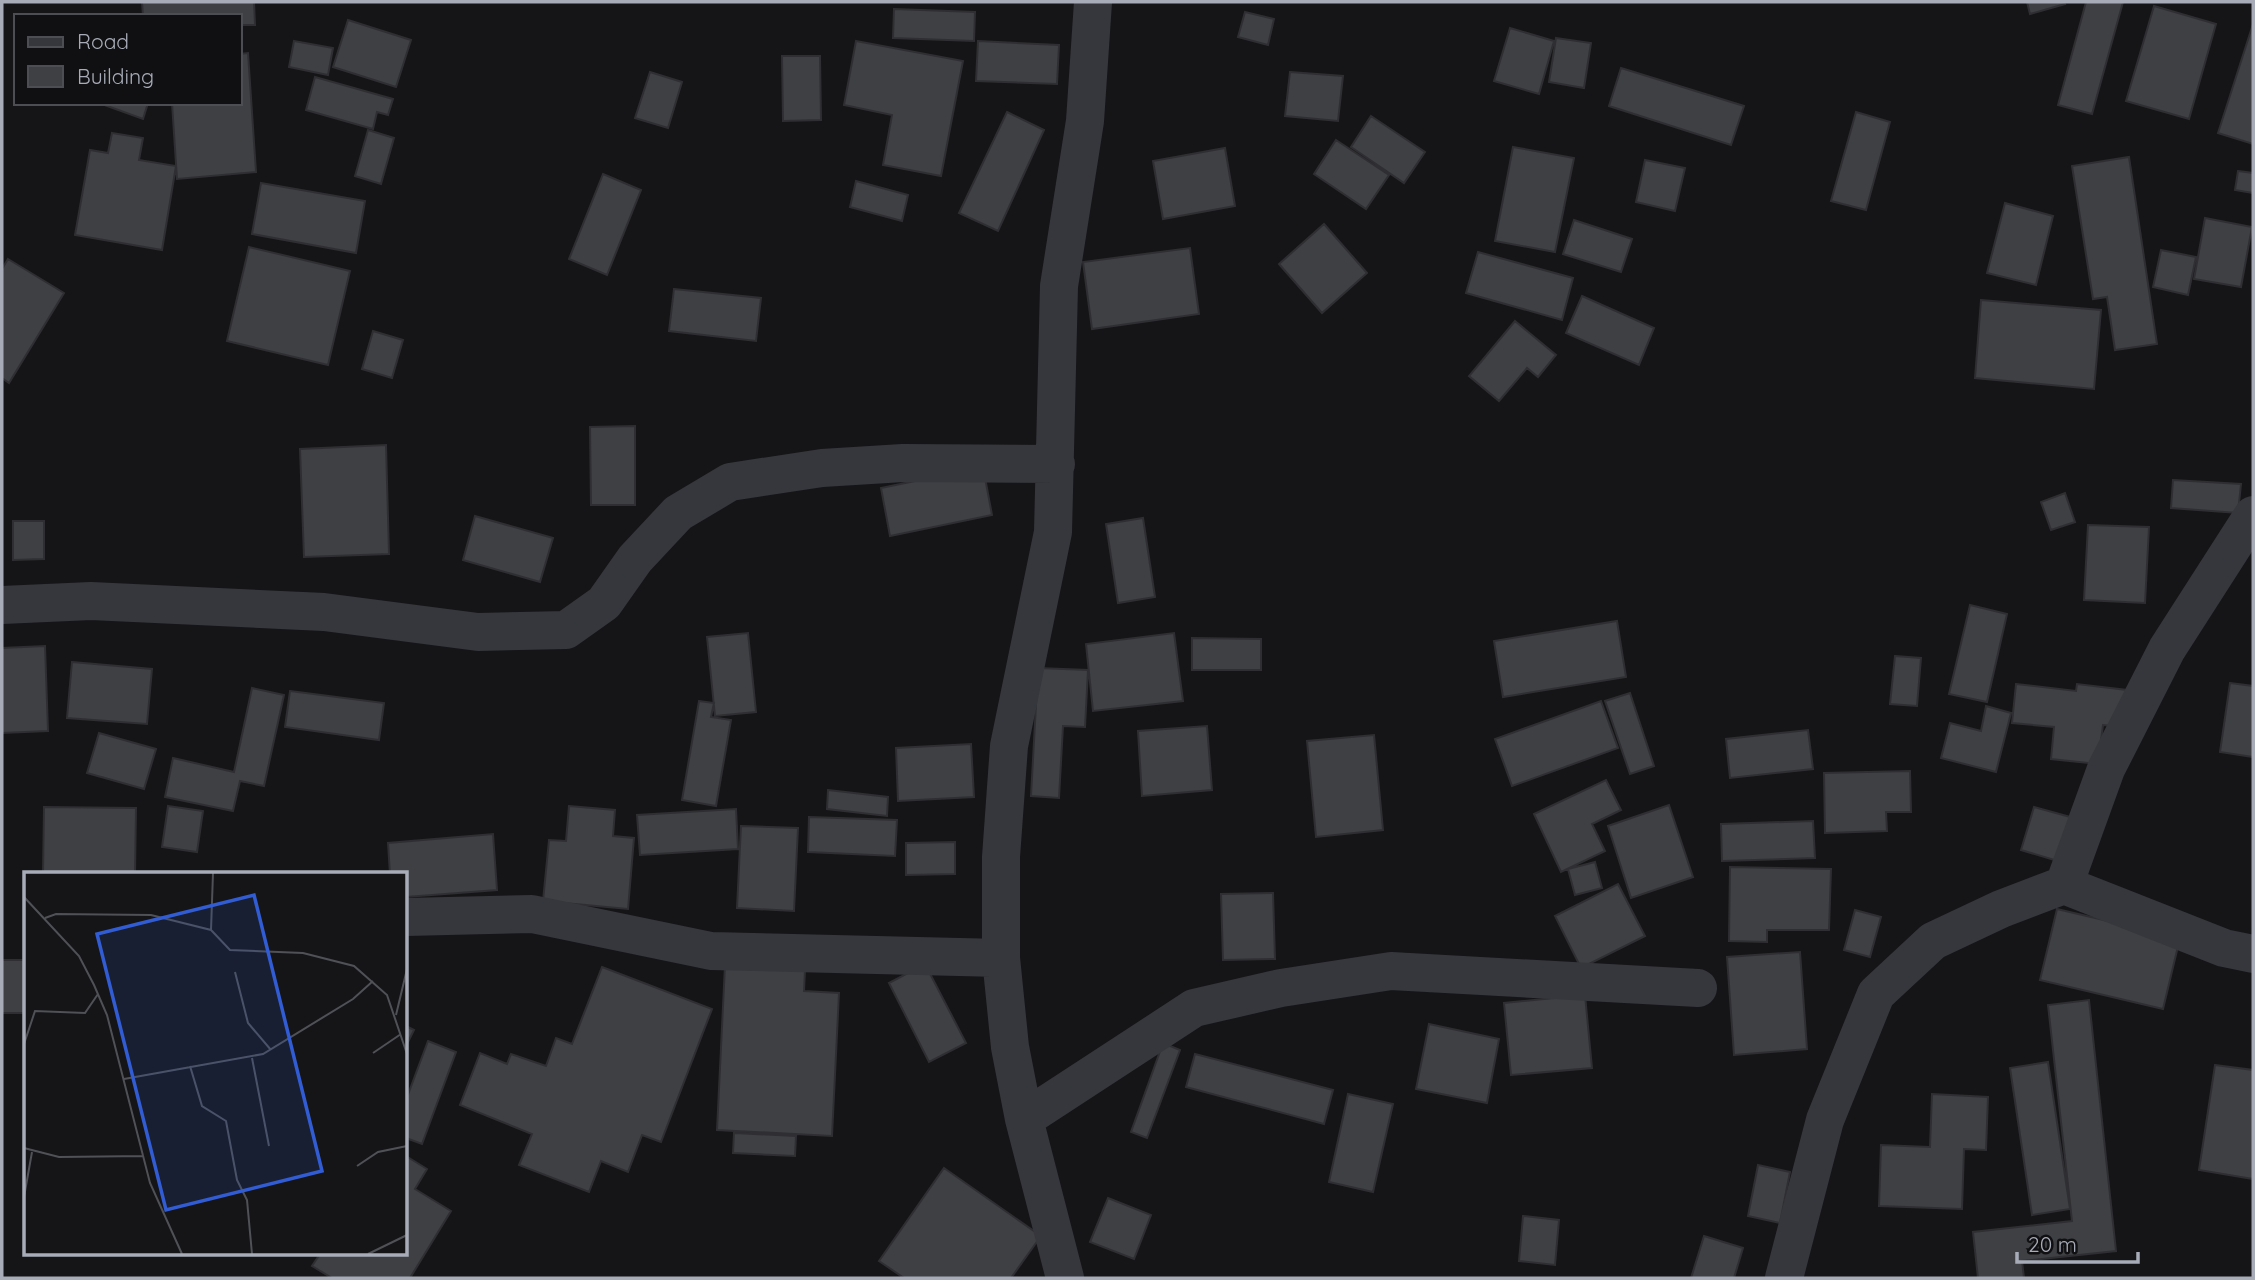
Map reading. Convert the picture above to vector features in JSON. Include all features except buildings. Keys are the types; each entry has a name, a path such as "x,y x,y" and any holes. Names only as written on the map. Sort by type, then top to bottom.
{"street":[{"path":"1065,1278 1024,1119 1010,1048 1001,958 1001,857 1009,746 1053,532 1059,286 1086,121 1093,2"},
{"path":"2,605 91,601 324,612 478,632 566,630 604,603 635,559 678,513 730,482 822,468 902,463 1056,464"},
{"path":"2064,885 2106,769 2167,649 2253,515"},
{"path":"1784,1278 1825,1120 1876,995 1933,941 2001,909 2064,885 2224,948 2253,954"},
{"path":"408,916 531,914 711,951 1001,958"},
{"path":"1024,1119 1194,1008 1281,988 1391,971 1698,988"}]}
